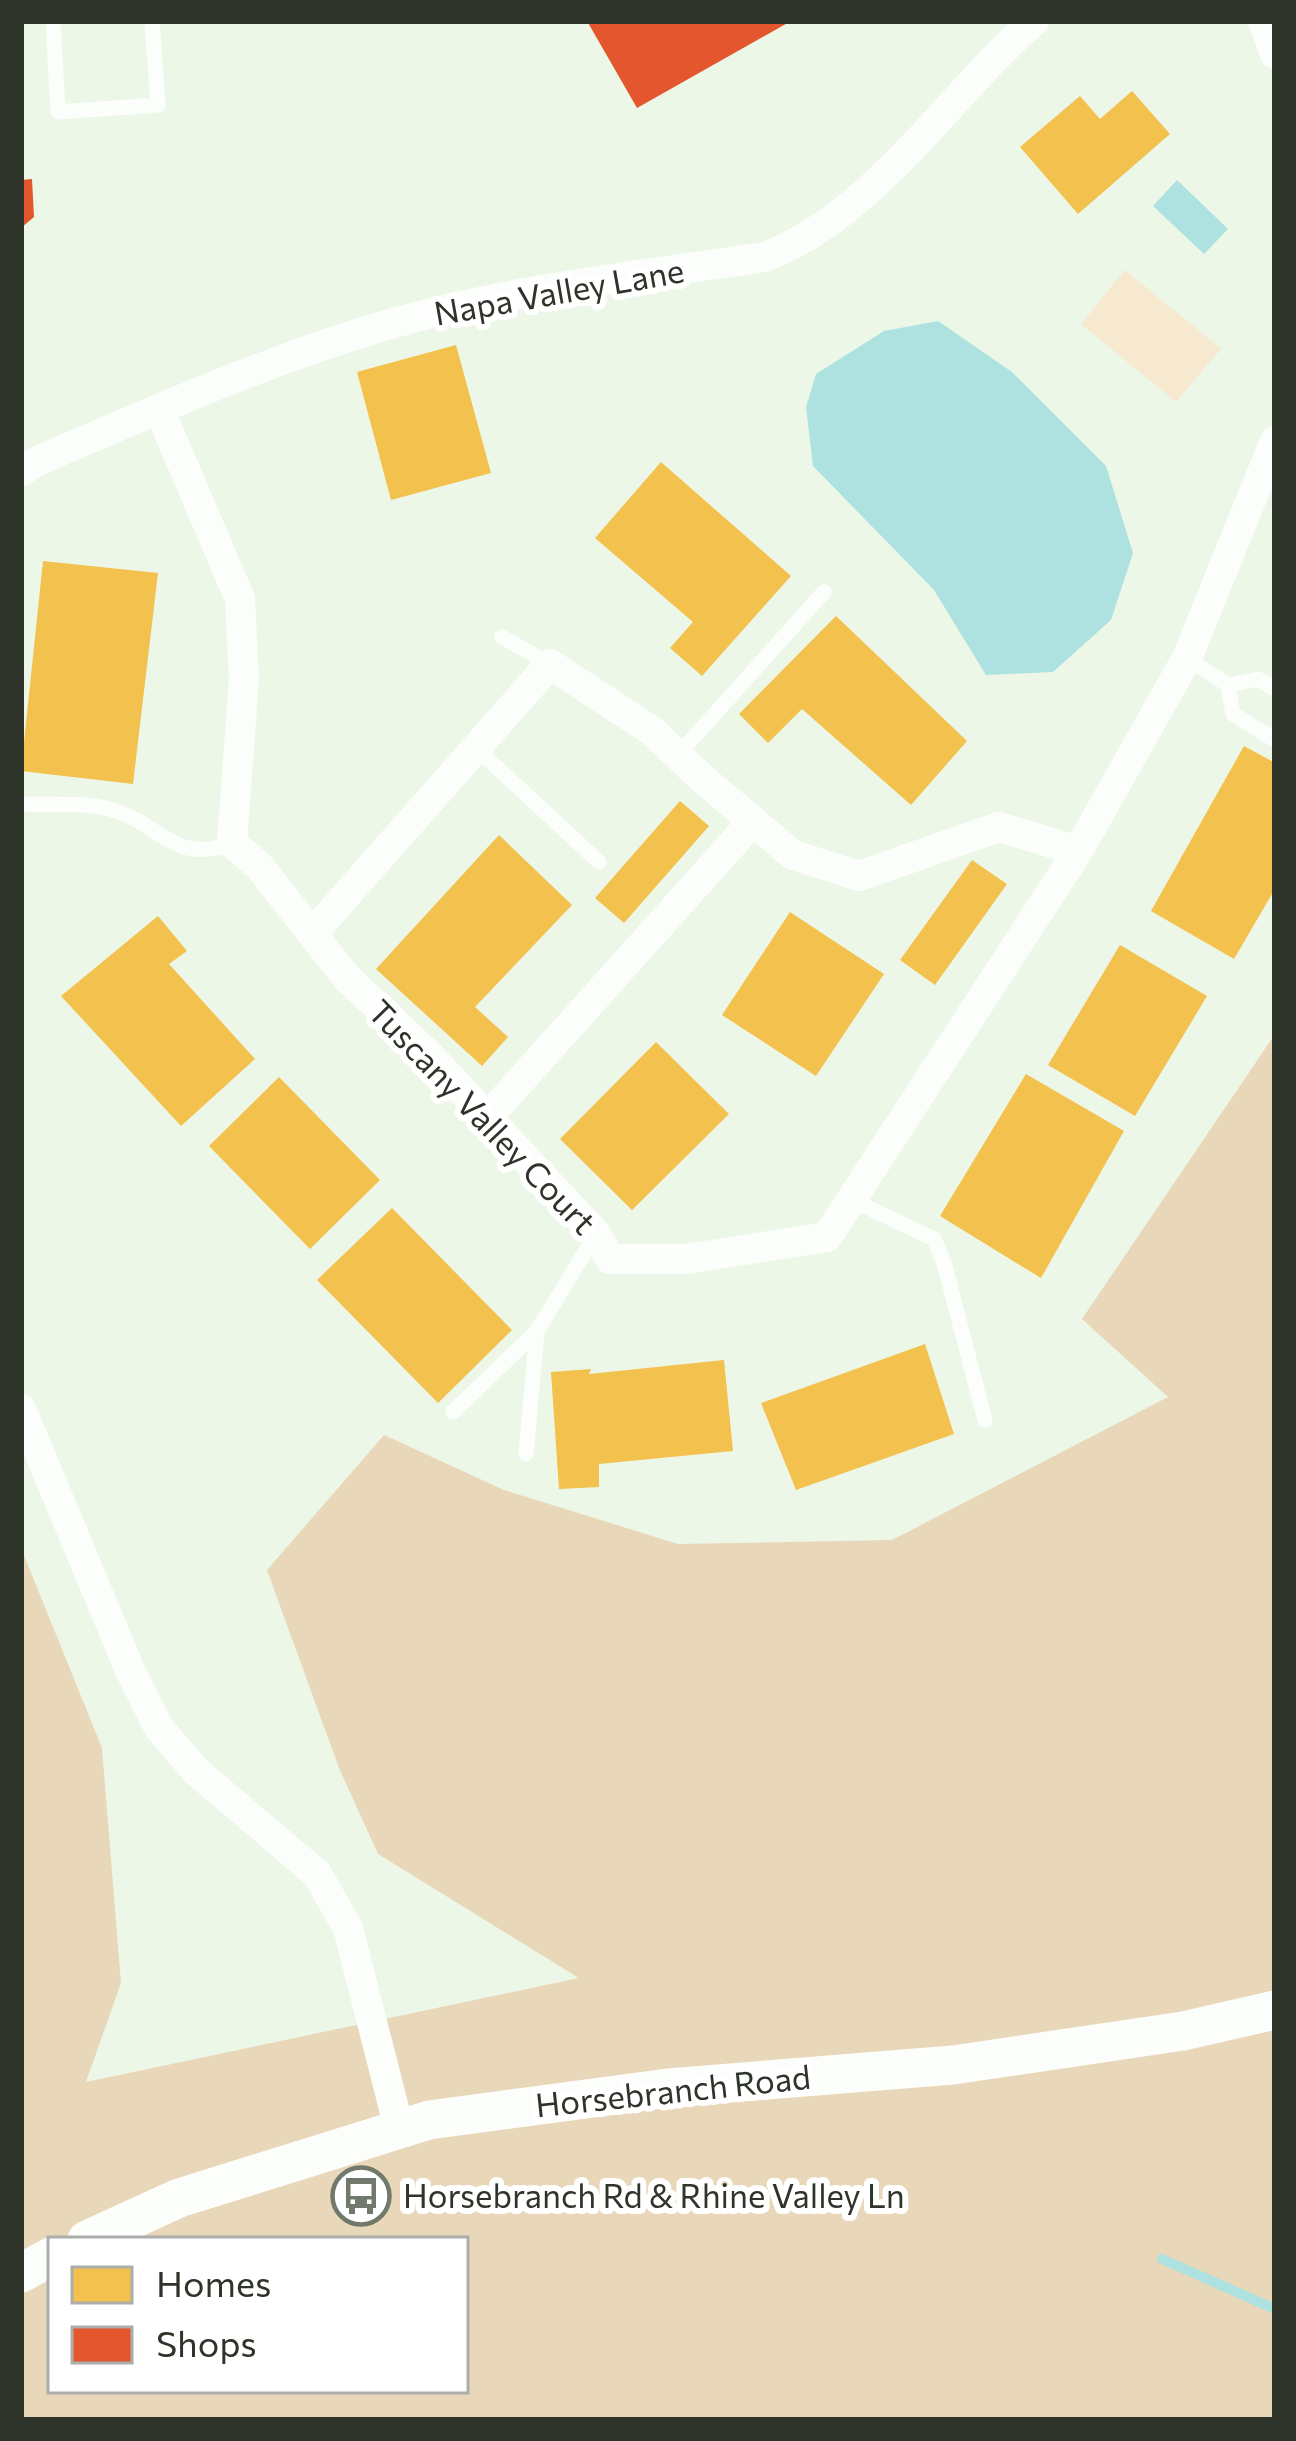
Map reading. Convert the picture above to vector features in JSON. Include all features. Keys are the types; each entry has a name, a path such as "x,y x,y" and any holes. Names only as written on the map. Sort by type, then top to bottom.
{"street":[{"name":"Napa Valley Lane","path":"21,472 37,461 277,360 390,324 511,294 765,257 787,249 842,216 1034,21"},
{"path":"1263,21 1275,54"},
{"path":"159,409 240,599 244,679 232,843"},
{"name":"Tuscany Valley Court","path":"232,843 259,866 347,978 430,1056 596,1234 610,1259 686,1259 827,1237 1078,851 1187,658 1275,441"},
{"path":"312,934 550,664 652,731 794,855 859,876 999,826 1078,851"},
{"path":"488,1118 753,821"},
{"path":"21,1409 159,1728 196,1771 316,1874 334,1898 348,1928 399,2128"},
{"name":"Horsebranch Road","path":"94,2237 179,2198 429,2120 590,2096 953,2065 1183,2032 1275,2010"},
{"path":"21,2273 48,2259"}],"lane":[{"path":"53,21 58,112 158,105 152,21"},
{"path":"678,755 824,592"},
{"path":"502,637 550,664"},
{"path":"1187,658 1228,685 1258,679 1275,689"},
{"path":"1228,685 1234,714 1275,740"},
{"path":"478,750 599,862"},
{"path":"23,804 106,808 139,820 179,848 209,852 232,843"},
{"path":"852,1200 934,1239 985,1420"},
{"path":"453,1412 537,1331 596,1234"},
{"path":"526,1454 537,1331"}],"shaded area":[{"path":"1125,270 1221,349 1176,402 1081,324"},
{"path":"1275,1034 1275,2420 21,2420 21,1548 102,1748 121,1983 86,2082 579,1978 378,1854 339,1768 267,1570 384,1435 504,1490 678,1544 892,1540 1168,1397 1082,1319"}],"water":[{"path":"1177,180 1228,229 1204,254 1153,206"},
{"path":"938,321 1012,372 1106,466 1133,553 1111,620 1053,672 986,675 934,590 813,466 806,407 816,374 884,331"}],"building: Homes":[{"path":"1132,91 1170,134 1078,214 1020,147 1080,96 1100,119"},
{"path":"456,345 491,473 391,500 357,372"},
{"path":"661,462 791,576 702,676 670,648 693,622 595,538"},
{"path":"43,561 158,573 133,784 21,771"},
{"path":"836,616 967,741 911,805 802,709 768,743 739,714"},
{"path":"1244,746 1275,763 1275,889 1234,959 1151,911"},
{"path":"680,801 709,826 624,923 595,898"},
{"path":"499,835 572,905 475,1007 508,1037 482,1066 376,969"},
{"path":"972,860 1007,884 935,985 900,960"},
{"path":"790,912 884,974 816,1076 722,1015"},
{"path":"158,916 187,951 169,964 255,1059 181,1126 61,996"},
{"path":"1120,945 1207,996 1135,1116 1048,1065"},
{"path":"656,1042 729,1114 632,1210 560,1139"},
{"path":"1026,1074 1124,1131 1041,1278 940,1216"},
{"path":"279,1077 380,1180 310,1249 209,1146"},
{"path":"392,1208 512,1330 438,1403 317,1280"},
{"path":"925,1344 954,1434 796,1490 761,1403"},
{"path":"724,1360 733,1451 599,1464 599,1487 559,1489 551,1372 591,1369 589,1374"}],"building: Shops":[{"path":"587,21 791,21 637,108"},
{"path":"32,179 34,217 21,228 21,180"}],"waterway":[{"path":"1162,2259 1275,2309"}],"place":[{"name":"Horsebranch Rd & Rhine Valley Ln","path":"361,2196"}]}
